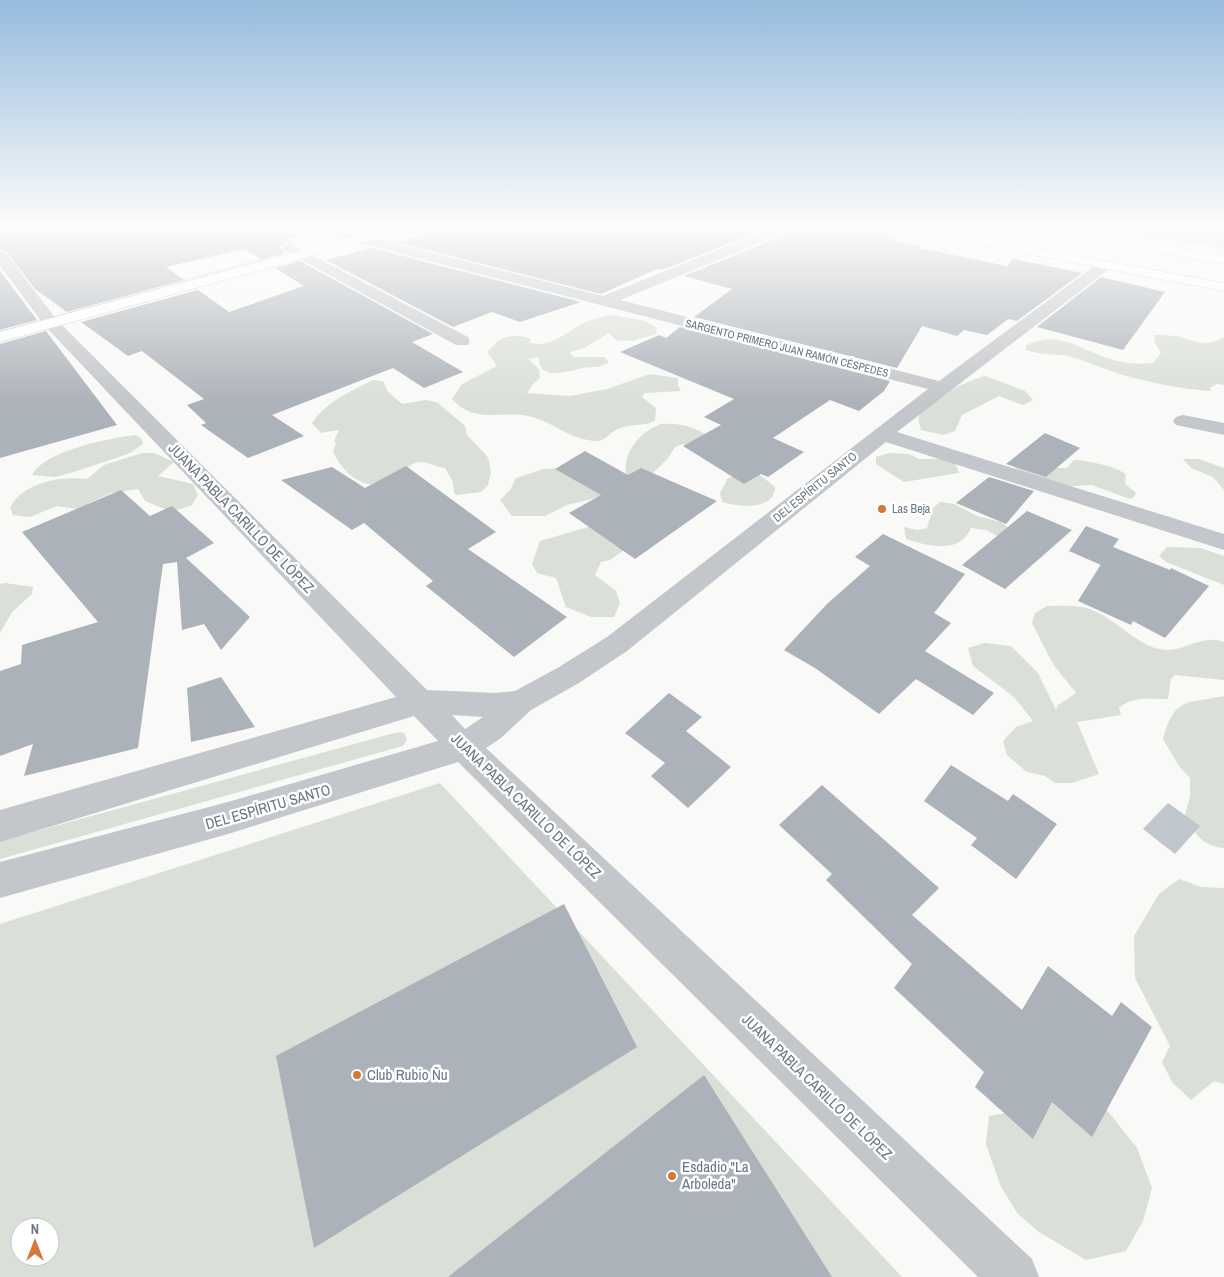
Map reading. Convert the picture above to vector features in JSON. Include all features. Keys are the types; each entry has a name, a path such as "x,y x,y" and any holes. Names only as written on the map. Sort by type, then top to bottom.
{"main road":[{"path":"0,325 47,317 167,285"},
{"path":"1212,285 1224,287"},
{"path":"0,337 47,317"}],"street":[{"name":"JUANA PABLA CARILLO DE LÓPEZ","path":"22,285 47,317 464,747 1014,1277"},
{"path":"358,285 462,341"},
{"name":"SARGENTO PRIMERO JUAN RAMÓN CÉSPEDES","path":"536,285 942,387"},
{"path":"602,302 645,285"},
{"name":"DEL ESPÍRITU SANTO","path":"0,880 246,813 464,747 490,729 520,702 570,675 616,644 942,387 1078,285"},
{"path":"1183,421 1224,428"},
{"path":"882,434 1224,542"},
{"name":"DEL ESPÍRITU SANTO","path":"0,826 420,702 495,705 520,702"}],"shaded area":[{"path":"164,285 168,285 56,314"},
{"path":"612,315 646,321 657,328 656,334 632,341 616,340 609,333 584,348 570,352 573,357 604,357 609,362 599,366 555,373 543,370 539,357 528,359 539,369 540,378 527,393 570,396 607,389 650,374 678,378 678,385 681,391 645,393 642,397 656,408 655,421 623,427 599,441 586,440 537,418 470,412 452,399 462,384 497,366 487,352 499,340 511,336 519,336 531,339 530,343 546,343 554,341 581,324"},
{"path":"1154,335 1175,336 1205,343 1224,337 1224,385 1217,384 1210,388 1211,391 1189,389 1123,375 1072,357 1026,350 1026,345 1038,341 1058,340 1077,345 1118,361 1136,364 1153,363 1161,353 1155,343"},
{"path":"986,376 1025,391 1033,400 1023,405 999,396 962,415 955,431 943,435 921,430 919,416 926,406 951,390"},
{"path":"373,380 383,381 388,392 402,404 426,400 439,403 465,426 467,435 487,456 489,461 491,472 488,485 481,492 457,495 454,493 453,482 445,468 422,462 411,465 394,479 377,485 361,482 347,472 341,466 333,451 336,443 334,441 339,430 321,433 312,423 332,403"},
{"path":"661,424 684,426 705,434 696,446 684,444 675,447 667,459 649,475 633,477 626,475 627,458 634,444 646,432"},
{"path":"136,435 141,438 143,444 128,454 55,477 32,475 50,459 78,447"},
{"path":"142,453 154,453 174,462 158,476 193,484 198,495 192,505 172,512 145,501 138,489 111,493 77,509 57,506 30,517 13,515 10,508 16,499 33,487 55,480 87,479 104,465"},
{"path":"889,453 909,454 919,459 950,459 956,465 959,473 904,482 876,464 876,457"},
{"path":"1183,459 1199,459 1224,468 1224,490 1213,477 1191,468"},
{"path":"1014,460 1059,468 1067,468 1074,460 1102,464 1117,469 1126,475 1125,484 1136,493 1130,499 1092,485 1058,487 1021,472 1015,468"},
{"path":"569,468 598,487 601,497 567,505 545,516 512,516 500,500 510,490 516,478 544,469"},
{"path":"755,471 775,487 773,495 769,500 762,504 745,506 722,502 720,493 728,478"},
{"path":"940,502 954,504 977,516 1001,522 1025,541 1014,545 986,530 971,528 966,537 951,545 933,546 906,539 904,527 917,530 927,528 933,508"},
{"path":"595,525 635,542 610,560 601,562 595,575 616,591 620,603 614,617 591,617 566,607 556,578 537,573 532,564 540,541"},
{"path":"1167,547 1201,548 1224,556 1224,585 1166,562 1159,556"},
{"path":"0,584 33,587 32,594 12,612 0,633"},
{"path":"1047,606 1077,606 1086,608 1107,618 1147,645 1158,649 1175,649 1209,640 1224,642 1224,680 1175,675 1171,679 1168,699 1136,700 1119,708 1121,715 1077,722 1099,774 1072,783 1055,783 1045,776 1027,772 1007,755 1003,741 1016,727 1033,721 1014,697 973,666 968,648 985,643 1011,646 1038,673 1056,710 1058,705 1076,693 1053,664 1032,623 1035,613"},
{"path":"1224,696 1224,848 1210,845 1204,841 1195,833 1188,822 1185,815 1190,796 1190,778 1179,766 1163,739 1167,725 1177,709 1191,702"},
{"path":"398,732 404,733 407,739 403,746 0,859 0,841"},
{"name":"Club Rubio Ñu","path":"440,783 902,1277 0,1277 0,924"},
{"path":"1168,803 1200,826 1175,854 1143,829"},
{"path":"1179,879 1201,887 1224,888 1224,1084 1214,1081 1191,1100 1172,1082 1162,1062 1170,1046 1135,978 1134,936 1159,894"},
{"path":"1055,1091 1103,1105 1137,1148 1152,1188 1143,1221 1126,1251 1086,1260 1039,1232 1018,1214 1001,1187 986,1144 989,1116 1011,1112"}],"building":[{"path":"0,285 10,285 37,320 0,330"},
{"path":"32,285 167,285 67,312"},
{"path":"302,285 343,285 433,334 412,342 463,372 424,388 393,368 272,415 304,436 248,458 201,425 206,423 187,405 204,399 142,351 128,356 81,322 198,290 229,312 304,286"},
{"path":"373,285 514,285 581,302 520,322 492,312 453,327"},
{"path":"564,285 622,285 601,294"},
{"path":"716,285 1066,285 1017,321 1008,319 987,335 964,330 957,336 922,326 897,368 694,317 732,289"},
{"path":"1091,285 1133,285 1165,292 1123,350 1037,327"},
{"path":"680,327 890,381 884,391 859,411 830,400 773,438 804,452 768,477 761,474 744,484 683,446 721,425 704,417 734,399 620,352 659,335 666,338"},
{"path":"46,331 117,425 0,458 0,344"},
{"path":"1045,433 1080,448 1046,477 1006,464"},
{"path":"585,451 628,475 641,468 717,501 635,559 569,513 601,495 555,469"},
{"path":"406,466 496,532 468,549 567,617 514,657 426,586 433,581 364,523 352,530 281,480 332,467 365,488"},
{"path":"989,477 1034,491 1006,524 956,503"},
{"path":"121,490 150,516 172,506 214,543 186,558 250,617 221,650 204,624 182,630 177,562 163,564 138,748 24,776 33,744 0,756 0,671 21,664 22,645 98,622 22,532"},
{"path":"1027,511 1072,530 1005,589 962,565"},
{"path":"1086,526 1119,539 1113,547 1170,570 1171,568 1209,586 1165,638 1133,621 1131,625 1078,601 1101,565 1069,551"},
{"path":"883,534 965,574 934,613 951,623 925,651 994,693 973,715 916,679 879,714 815,668 784,650 827,604 870,566 855,557"},
{"path":"221,677 255,727 191,742 187,688"},
{"path":"669,693 702,717 686,731 731,767 688,808 651,776 665,763 625,733"},
{"path":"951,765 1008,801 1013,794 1057,824 1016,879 971,845 977,838 924,801"},
{"path":"822,785 939,888 912,915 1022,1010 1048,966 1112,1016 1121,1002 1152,1027 1092,1137 1052,1102 1033,1139 975,1087 984,1072 894,988 912,964 826,880 832,874 779,825"},
{"path":"564,904 637,1047 314,1248 276,1056"},
{"name":"Esdadio \"La Arboleda\"","path":"704,1075 832,1277 448,1277"}],"place":[{"name":"Las Beja","path":"882,509"},
{"name":"Club Rubio Ñu","path":"357,1075"},
{"name":"Esdadio \"La Arboleda\"","path":"672,1176"}]}
